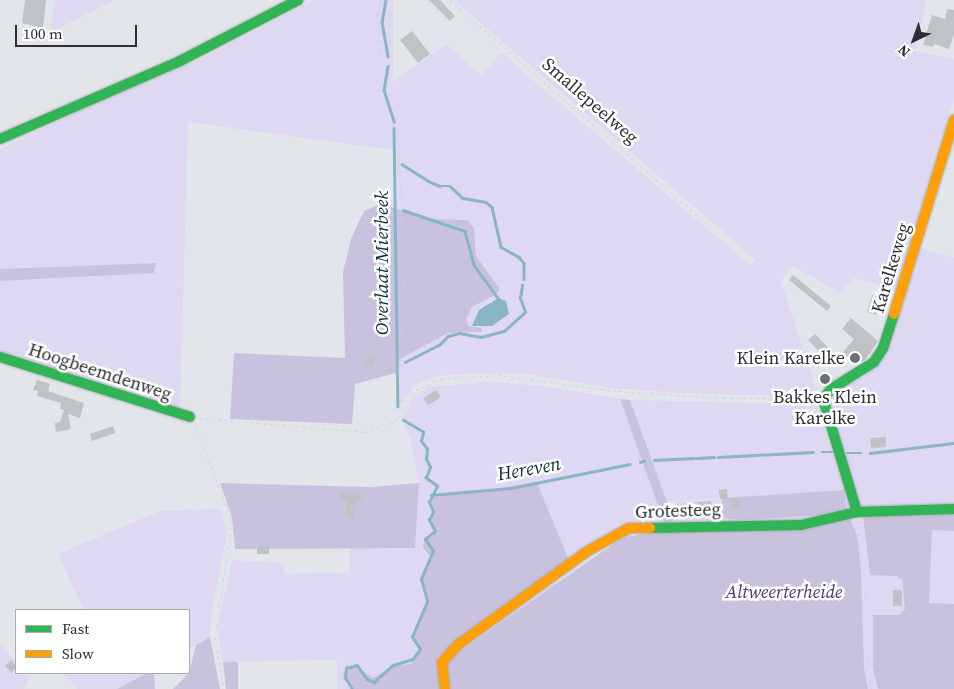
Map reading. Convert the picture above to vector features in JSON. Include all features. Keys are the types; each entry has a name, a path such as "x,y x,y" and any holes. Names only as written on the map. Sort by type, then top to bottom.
{"street":[{"path":"0,139 180,61 298,0"},
{"name":"Karelkeweg","path":"823,399 831,389 874,362 884,348 954,120"},
{"name":"Hoogbeemdenweg","path":"0,357 190,417"},
{"path":"823,399 857,512"},
{"name":"Grotesteeg","path":"445,689 442,662 459,644 586,552 629,528 801,525 857,512 954,509"}],"path":[{"path":"382,0 378,14 382,70 379,94 391,124 398,125 404,282 399,374 402,412"},
{"name":"Smallepeelweg","path":"450,0 709,226"},
{"path":"190,417 365,432 399,418 416,390 441,379 498,375 618,391 724,398 823,399"},
{"path":"190,417 196,427 232,520 215,638 224,689"},
{"path":"857,512 869,630 867,668 872,689"}],"green space":[{"path":"55,0 114,0 50,33"},
{"path":"314,0 393,0 393,82 446,44 481,75 501,53 750,265 755,259 454,0 927,0 914,51 954,59 954,99 896,290 854,278 840,293 793,266 781,281 817,391 815,393 793,396 685,393 611,388 527,374 463,374 437,376 417,383 396,412 396,361 448,333 459,331 477,335 465,319 472,307 495,295 495,280 484,270 476,256 474,228 468,220 430,219 394,207 393,150 188,122 180,408 0,351 0,281 154,273 156,263 0,269 0,149 97,103 198,61","holes":["498,298 506,301 484,326 472,326 489,301"]},
{"path":"381,204 430,219 468,220 474,228 476,256 500,289 495,295 472,307 466,319 469,326 481,328 482,332 448,333 396,361 396,373 355,384 352,424 230,419 234,353 345,358 343,272 351,239 364,211"},
{"path":"918,247 954,258 954,504 861,506 825,402 843,386 864,377 881,359"},
{"path":"156,263 154,273 0,281 0,269"},
{"path":"487,382 544,386 620,399 661,513 678,502 848,491 850,520 954,531 954,689 372,689 479,634 643,525 570,563 429,502 433,528 424,551 430,557 420,580 427,601 424,614 411,636 419,650 411,664 392,666 373,678 345,669 343,679 351,689 337,689 337,660 223,662 217,628 232,560 283,563 285,574 349,573 350,548 415,548 419,483 410,437 402,419 412,399 428,387"},
{"path":"620,399 630,400 674,521 664,522"},
{"path":"630,400 816,404 844,490 667,502"},
{"path":"220,483 370,487 419,483 415,548 235,549 232,517"},
{"path":"537,483 570,563 438,657 444,689 351,689 343,678 345,669 356,666 373,678 392,666 411,664 419,650 411,636 424,614 427,601 420,580 430,557 423,547 424,540 433,531 429,521 432,511 430,498"},
{"path":"844,490 847,509 838,514 743,520 722,518 722,498"},
{"path":"222,509 227,534 210,622 210,637 190,648 190,609 84,609 58,554 160,511"},
{"path":"954,513 954,531 932,530 929,603 954,604 954,689 878,689 873,668 873,615 899,615 905,609 902,580 897,576 870,575 863,515"},
{"name":"Altweerterheide","path":"850,519 857,535 861,569 864,668 868,689 451,689 446,661 622,538 666,530 788,527"},
{"path":"210,637 220,689 173,689 190,674 196,645"},
{"path":"0,644 15,661 15,674 27,674 29,677 24,689 0,689"},
{"path":"223,662 238,662 238,689 226,689"},
{"path":"65,674 145,674 117,689 77,689"},
{"path":"145,674 154,674 155,689 117,689"}],"water":[{"path":"498,298 506,301 509,314 492,326 472,326 479,310"}],"building":[{"path":"25,0 46,0 43,28 22,23"},
{"path":"429,0 440,0 455,16 450,21"},
{"path":"947,9 954,10 954,34 949,49 934,44 933,47 923,45 932,15 945,19"},
{"path":"412,31 430,54 418,63 400,40"},
{"path":"793,275 831,306 827,311 789,280"},
{"path":"872,295 881,298 876,315 867,312"},
{"path":"851,318 878,341 865,360 857,364 843,352 854,339 842,329"},
{"path":"815,334 837,357 830,363 808,340"},
{"path":"374,357 374,366 365,366 365,358"},
{"path":"37,380 50,384 48,391 84,403 80,418 68,414 71,429 56,432 55,423 60,422 64,410 60,409 61,403 37,396 38,391 33,390"},
{"path":"436,390 441,397 428,405 423,398"},
{"path":"113,426 115,433 92,441 90,434"},
{"path":"886,437 886,447 871,448 870,438"},
{"path":"727,489 728,499 720,499 719,490"},
{"path":"340,493 362,493 362,500 356,500 354,518 346,517 347,500 340,500"},
{"path":"739,498 740,508 732,509 731,499"},
{"path":"711,501 712,511 682,513 681,504"},
{"path":"257,546 269,546 269,554 257,554"},
{"path":"893,590 902,590 902,606 893,606"},
{"path":"11,660 15,668 12,673 5,666"}],"waterway":[{"path":"386,0 382,22 388,56"},
{"path":"388,66 384,90 394,121"},
{"name":"Overlaat Mierbeek","path":"394,128 398,406"},
{"path":"402,164 428,181 440,186 450,186 463,198 486,202 492,207 501,247 519,257 524,263 524,279"},
{"path":"403,210 465,231 474,265 498,298"},
{"path":"405,362 439,345 448,336 459,333 481,337 504,331 525,312 520,298 522,285"},
{"path":"352,689 345,678 346,668 357,665 367,679 374,682 393,665 413,659 420,649 412,637 427,601 421,579 433,551 425,539 435,531 429,520 433,512 429,502 437,486 426,478 430,467 426,459 427,449 421,441 423,432 403,420"},
{"name":"Hereven","path":"870,453 954,443"},
{"name":"Hereven","path":"718,457 813,452"},
{"name":"Hereven","path":"822,452 833,452"},
{"name":"Hereven","path":"847,453 861,453"},
{"name":"Hereven","path":"697,458 714,457"},
{"name":"Hereven","path":"654,460 694,458"},
{"name":"Hereven","path":"640,462 644,461"},
{"name":"Hereven","path":"431,495 511,488 630,464"}],"traffic: fast":[{"path":"0,139 180,61 298,0"},
{"path":"857,512 823,399 831,389 874,362 883,348 894,314"},
{"path":"0,357 190,417"},
{"path":"650,528 801,525 857,512 954,509"}],"traffic: slow":[{"path":"894,314 954,120"},
{"path":"445,689 442,662 459,644 586,552 629,528 650,528"}],"place":[{"name":"Klein Karelke","path":"855,358"},
{"name":"Bakkes Klein Karelke","path":"825,379"}]}
